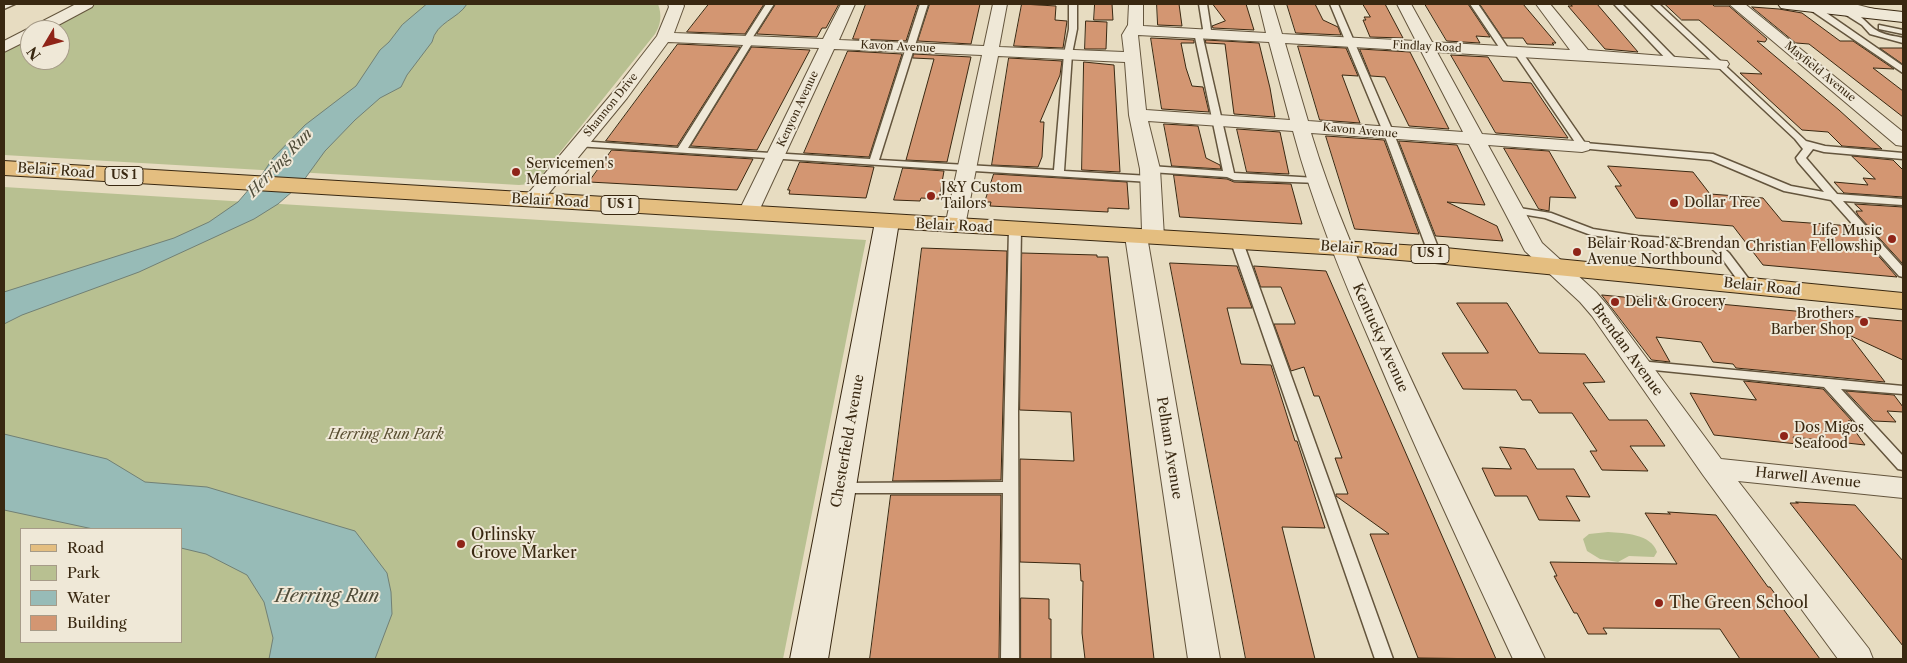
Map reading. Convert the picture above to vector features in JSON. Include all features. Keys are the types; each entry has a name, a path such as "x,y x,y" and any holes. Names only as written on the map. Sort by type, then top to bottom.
{"main road":[{"name":"Belair Road","path":"4,168 1435,254 1903,301"}],"street":[{"path":"56,20 87,4"},
{"name":"Shannon Drive","path":"533,200 621,94 664,37 677,4"},
{"name":"Kenyon Avenue","path":"748,213 848,4"},
{"path":"955,226 1000,4"},
{"name":"Pelham Avenue","path":"1136,4 1136,25 1130,35 1138,115 1150,174 1145,237 1204,659"},
{"name":"Kentucky Avenue","path":"1266,4 1316,181 1341,248 1412,410 1529,659"},
{"name":"Brendan Avenue","path":"1404,4 1533,246 1588,297 1600,311 1713,468 1857,659"},
{"path":"1544,4 1583,55"},
{"name":"Mayfield Avenue","path":"1736,4 1903,141"},
{"path":"1787,4 1843,8 1903,18"},
{"name":"Findlay Road","path":"1132,30 1721,64"},
{"name":"Kavon Avenue","path":"664,37 1132,57"},
{"path":"4,47 20,39"},
{"name":"Kavon Avenue","path":"1138,115 1582,146"},
{"name":"Chesterfield Avenue","path":"809,659 887,222"},
{"name":"Harwell Avenue","path":"1713,468 1903,488"}],"lane":[{"path":"4,7 11,4"},
{"path":"681,151 717,96 749,42 747,40 770,4"},
{"path":"874,161 924,4"},
{"path":"1059,173 1068,54 1073,29 1072,4"},
{"path":"1203,4 1206,30 1199,37 1229,174 1234,178 1316,181"},
{"path":"1334,4 1389,134 1435,254"},
{"path":"1474,4 1582,146 1713,157 1788,189 1834,197 1903,202"},
{"path":"1618,4 1672,60"},
{"path":"1655,4 1803,143 1808,149 1801,158 1803,162 1903,274"},
{"path":"1843,8 1903,32"},
{"path":"1843,8 1873,32 1903,41"},
{"path":"1843,8 1903,70"},
{"path":"1803,143 1824,149 1903,156"},
{"path":"579,144 1059,173 1229,174"},
{"path":"1513,210 1547,215 1591,232 1638,239 1713,244 1725,254 1748,286"},
{"path":"1010,659 1010,488 1015,230"},
{"path":"1237,242 1384,659"},
{"path":"1639,365 1903,390"},
{"path":"1828,383 1903,465"},
{"path":"840,488 1010,488"}],"green space":[{"path":"97,4 658,4 660,12 660,23 655,34 541,176 530,184 519,185 4,155 4,53 20,44 20,70 70,70 70,20 66,20"},
{"name":"Herring Run Park","path":"4,187 866,240 783,659 4,659"},
{"path":"1608,532 1629,534 1643,538 1654,546 1657,552 1654,557 1629,556 1618,562 1600,559 1587,551 1583,539 1589,534"}],"water":[{"name":"Herring Run","path":"427,4 467,4 442,25 434,35 432,42 407,75 401,87 380,98 355,120 325,151 301,184 278,204 254,219 139,272 22,315 4,324 4,292 174,238 209,222 238,202 263,173 273,158 305,125 356,86 380,50 402,25"},
{"name":"Herring Run","path":"4,434 107,459 145,482 207,487 355,531 387,573 391,592 392,614 375,659 269,659 273,638 264,602 247,575 206,554 182,548 182,528 88,528 4,510"}],"building":[{"path":"709,4 764,4 745,34 687,32"},
{"path":"776,4 839,4 826,28 822,28 817,37 757,34"},
{"path":"866,4 918,4 906,41 853,39"},
{"path":"930,4 980,4 971,44 918,41"},
{"path":"1022,4 1056,6 1055,20 1067,21 1063,48 1014,46"},
{"path":"1095,4 1112,4 1113,20 1094,20"},
{"path":"1157,4 1179,4 1182,26 1158,25"},
{"path":"1213,4 1246,4 1254,30 1213,28 1212,26 1225,21"},
{"path":"1287,4 1315,4 1323,20 1338,27 1341,35 1296,33"},
{"path":"1363,4 1385,4 1403,38 1370,37 1363,20 1366,20 1364,17 1370,17"},
{"path":"1425,4 1468,4 1490,37 1476,36 1480,43 1447,41"},
{"path":"1480,4 1523,4 1556,43 1552,43 1554,45 1527,44 1523,38 1503,38"},
{"path":"1570,4 1597,4 1638,52 1605,49 1568,6 1572,6"},
{"path":"1665,4 1729,6 1767,39 1765,42 1757,41 1882,149 1842,146 1828,132 1802,130 1740,73 1762,74 1699,20 1682,20"},
{"path":"1752,7 1802,13 1840,41 1853,41 1894,69 1873,68 1903,91 1903,117 1809,44 1796,43"},
{"path":"1086,21 1107,22 1106,49 1085,49"},
{"path":"1151,38 1194,40 1194,43 1181,43 1186,68 1192,86 1203,87 1209,112 1162,109"},
{"path":"1206,40 1259,43 1275,117 1234,114 1225,44 1206,43"},
{"path":"678,44 740,47 677,146 606,141"},
{"path":"1298,46 1346,48 1358,76 1342,75 1360,123 1320,120"},
{"path":"752,47 810,50 757,150 691,146"},
{"path":"1880,48 1903,48 1903,64"},
{"path":"1360,49 1410,52 1449,129 1409,126 1385,77 1371,76"},
{"path":"848,51 902,54 869,157 804,153"},
{"path":"914,54 971,57 947,162 906,160 934,59 913,58"},
{"path":"1451,55 1488,57 1503,81 1531,83 1568,138 1496,133"},
{"path":"1009,58 1062,61 1060,75 1040,122 1044,122 1042,157 1038,167 992,165"},
{"path":"1084,62 1114,65 1120,172 1082,170"},
{"path":"1164,124 1198,126 1206,158 1220,165 1221,169 1172,166"},
{"path":"1237,129 1280,132 1289,174 1247,172"},
{"path":"1326,136 1384,140 1419,234 1355,229"},
{"path":"1399,141 1457,145 1485,205 1447,202 1497,226 1503,241 1436,236"},
{"path":"1504,148 1549,151 1576,198 1550,197 1549,211 1539,209"},
{"path":"612,150 753,159 737,190 589,182"},
{"path":"1852,156 1893,160 1903,170 1903,197 1844,193 1834,182 1868,185 1863,178 1875,179"},
{"path":"800,162 874,167 866,198 789,194 790,190 788,190"},
{"path":"1608,166 1693,172 1710,194 1763,198 1782,221 1852,226 1897,277 1763,265 1733,226 1636,218 1615,186 1621,186"},
{"path":"903,168 944,171 939,199 921,198 920,201 894,200"},
{"path":"994,174 1127,182 1129,209 1108,208 1108,212 990,206 991,202 985,202"},
{"path":"1174,175 1227,179 1234,182 1291,184 1302,224 1180,217"},
{"name":"Life Music Christian Fellowship","path":"1855,204 1903,207 1903,264 1858,215 1856,211 1862,211"},
{"path":"922,248 1007,251 1001,480 893,481"},
{"path":"1022,253 1108,257 1154,659 1085,659 1082,633 1083,581 1081,581 1080,564 1020,562 1020,459 1074,461 1071,412 1020,410"},
{"path":"1170,263 1237,266 1252,308 1227,308 1241,364 1271,365 1325,528 1282,527 1315,659 1246,659"},
{"path":"1254,266 1326,271 1496,659 1418,658 1370,534 1389,534 1336,496 1336,494 1348,494 1335,458 1342,458 1319,396 1314,396 1304,367 1291,371 1274,324 1295,324 1295,322 1281,287 1261,287"},
{"path":"1602,295 1634,298 1633,296 1903,321 1903,360 1849,335 1885,382 1736,368 1733,364 1713,362 1701,342 1656,337 1670,362 1652,360"},
{"path":"1457,303 1507,303 1539,353 1585,354 1605,382 1583,383 1609,420 1647,420 1665,446 1630,446 1648,471 1602,470 1590,451 1597,451 1572,413 1539,413 1531,400 1522,400 1516,390 1463,389 1442,353 1488,353"},
{"path":"1744,381 1823,389 1852,421 1848,421 1865,445 1793,437 1797,444 1714,435 1690,393 1756,400"},
{"path":"1846,391 1894,395 1903,407 1903,412 1887,411 1896,422 1874,421"},
{"path":"1500,447 1525,449 1537,469 1574,469 1590,497 1566,496 1580,521 1539,520 1527,496 1495,496 1482,468 1511,469"},
{"path":"891,495 1001,495 999,659 870,659"},
{"path":"1796,502 1855,505 1903,561 1903,646 1790,503 1798,503"},
{"path":"1668,512 1716,515 1784,606 1781,606 1820,659 1740,659 1720,629 1603,628 1607,634 1588,634 1554,576 1557,576 1550,562 1677,564 1645,513 1670,514"},
{"path":"1021,598 1049,599 1051,659 1021,659"}],"place":[{"name":"Servicemen's Memorial","path":"516,172"},
{"name":"J&Y Custom Tailors","path":"931,196"},
{"name":"Dollar Tree","path":"1674,203"},
{"name":"Life Music Christian Fellowship","path":"1892,239"},
{"name":"Belair Road & Brendan Avenue Northbound","path":"1577,252"},
{"name":"Deli & Grocery","path":"1615,302"},
{"name":"Brothers Barber Shop","path":"1864,322"},
{"name":"Dos Migos Seafood","path":"1784,436"},
{"name":"Orlinsky Grove Marker","path":"461,544"},
{"name":"The Green School","path":"1659,603"}]}
